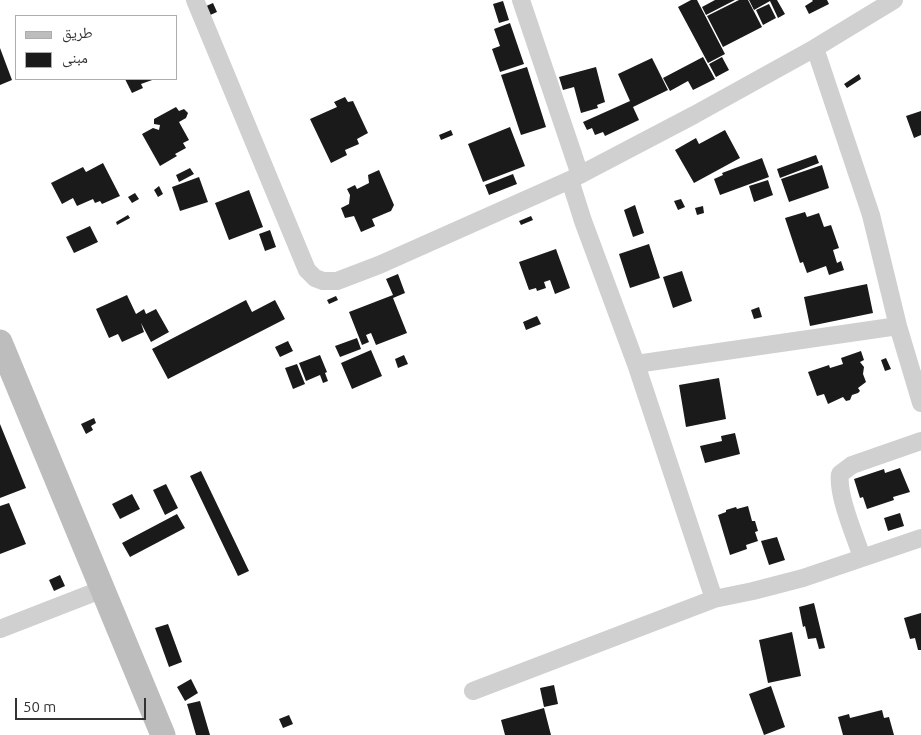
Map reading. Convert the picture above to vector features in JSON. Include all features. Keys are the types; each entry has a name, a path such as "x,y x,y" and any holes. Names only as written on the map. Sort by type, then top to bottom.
{"main road":[{"path":"0,342 163,735"}],"street":[{"path":"194,0 307,270 315,278 331,282 354,275 575,177 694,115 814,48 894,0"},
{"path":"521,0 575,177 714,599"},
{"path":"814,48 871,215 898,326 921,403"},
{"path":"636,364 898,326"},
{"path":"862,557 842,497 840,474 852,465 921,441"},
{"path":"473,691 714,599 803,578 921,538"},
{"path":"0,629 103,589"}],"building":[{"path":"691,0 697,0 725,54 708,63 678,7"},
{"path":"715,0 735,0 706,15 702,7"},
{"path":"739,0 748,0 762,27 723,47 707,16"},
{"path":"749,0 777,0 785,14 778,18 770,1 754,10"},
{"path":"812,0 827,0 829,4 809,14 805,6"},
{"path":"503,1 509,20 499,23 493,4"},
{"path":"213,3 217,12 208,16 204,7"},
{"path":"769,4 776,18 763,25 756,10"},
{"path":"510,23 524,64 500,72 492,49 500,46 494,29"},
{"path":"0,48 12,80 0,85"},
{"path":"703,57 715,79 693,90 688,81 670,91 663,78"},
{"path":"722,57 729,70 716,77 709,64"},
{"path":"652,58 668,90 633,107 639,120 605,136 603,132 595,135 592,128 587,130 583,122 630,101 618,74"},
{"path":"527,67 546,127 521,135 501,75"},
{"path":"596,67 605,102 597,105 598,108 581,113 574,87 563,90 559,77"},
{"path":"859,74 861,79 847,88 844,84"},
{"path":"126,80 152,80 141,84 143,88 132,93"},
{"path":"345,97 348,102 353,101 368,133 357,139 359,144 345,150 347,155 331,163 310,119 337,107 334,102"},
{"path":"176,107 179,111 184,109 188,113 186,118 179,122 189,140 183,143 186,148 160,166 142,134 153,128 159,130 160,125 154,124 154,119"},
{"path":"921,111 921,135 914,138 906,116"},
{"path":"510,127 525,166 483,182 468,144"},
{"path":"451,130 453,135 441,140 439,135"},
{"path":"725,130 740,158 694,183 675,150 696,138 699,144"},
{"path":"816,155 819,163 780,178 777,169"},
{"path":"762,158 769,177 720,195 714,179 723,175 722,173"},
{"path":"103,163 120,196 102,204 100,201 95,203 93,199 77,206 73,198 62,204 51,183 83,167 86,172"},
{"path":"822,165 829,188 789,202 781,179"},
{"path":"190,168 194,174 179,182 176,175"},
{"path":"379,170 394,205 391,211 372,219 375,226 361,232 354,216 345,218 341,208 349,204 350,195 347,189 355,185 357,189 369,183 368,175"},
{"path":"513,174 517,184 489,195 485,185"},
{"path":"199,177 208,202 180,211 172,187"},
{"path":"768,180 773,195 754,202 749,186"},
{"path":"159,186 163,194 158,197 154,190"},
{"path":"249,190 263,227 229,240 215,203"},
{"path":"135,193 139,199 132,203 128,197"},
{"path":"681,199 685,207 678,210 674,201"},
{"path":"635,205 644,233 633,237 624,210"},
{"path":"703,206 704,213 697,215 695,208"},
{"path":"805,212 807,217 819,213 824,227 831,225 839,248 833,250 837,263 841,261 844,270 829,275 826,266 807,273 803,262 800,263 785,218"},
{"path":"128,215 130,218 117,225 116,222"},
{"path":"531,216 533,220 521,225 519,221"},
{"path":"90,226 98,242 74,253 66,237"},
{"path":"270,230 276,247 265,251 259,234"},
{"path":"649,244 660,278 630,288 619,254"},
{"path":"556,249 570,288 555,294 550,280 544,282 546,288 537,291 536,288 529,290 519,262"},
{"path":"682,271 692,301 673,308 663,277"},
{"path":"398,274 405,293 393,298 407,333 376,345 371,333 366,335 369,342 362,345 349,312 393,295 386,279"},
{"path":"867,284 873,313 810,326 804,297"},
{"path":"127,295 136,314 144,309 146,314 156,309 169,332 151,342 141,323 144,332 122,342 118,334 109,338 96,309"},
{"path":"336,296 338,300 329,304 327,300"},
{"path":"246,300 252,312 275,300 285,319 168,379 152,349"},
{"path":"759,307 762,317 754,319 751,310"},
{"path":"537,316 541,324 526,330 523,322"},
{"path":"357,338 361,349 340,357 335,346"},
{"path":"288,341 293,351 280,357 275,347"},
{"path":"371,350 382,376 352,389 341,363"},
{"path":"861,351 864,360 860,362 864,367 863,374 866,382 858,388 860,391 852,395 850,400 846,401 843,397 828,404 824,394 817,396 808,372 829,365 830,368 843,364 841,358"},
{"path":"320,355 327,372 325,373 328,381 323,383 320,375 306,381 299,363"},
{"path":"404,355 408,364 398,368 395,359"},
{"path":"886,358 891,369 885,371 881,360"},
{"path":"297,364 305,384 293,389 285,368"},
{"path":"719,378 726,419 686,427 679,385"},
{"path":"94,418 96,423 91,426 93,430 86,434 81,424"},
{"path":"0,424 26,488 0,498"},
{"path":"735,433 740,454 705,463 700,446 722,441 721,436"},
{"path":"900,468 910,492 893,497 894,500 867,509 863,497 860,498 854,479 884,469 885,473"},
{"path":"201,471 249,571 238,576 190,476"},
{"path":"166,484 178,508 165,515 153,490"},
{"path":"132,494 140,509 120,519 112,504"},
{"path":"9,503 26,544 0,554 0,506"},
{"path":"748,506 752,521 755,521 758,531 755,532 758,541 746,545 747,549 730,555 718,515 736,507 737,509"},
{"path":"900,513 904,526 888,531 884,518"},
{"path":"177,514 185,528 130,557 122,543"},
{"path":"777,537 785,560 769,565 761,541"},
{"path":"60,575 65,586 54,591 49,580"},
{"path":"814,603 825,648 819,649 816,638 808,639 805,626 803,627 799,607"},
{"path":"921,613 921,650 918,650 915,638 910,639 904,618"},
{"path":"168,624 182,662 169,667 155,628"},
{"path":"792,632 801,676 768,683 759,640"},
{"path":"191,679 198,693 185,701 177,687"},
{"path":"554,685 558,704 544,707 540,688"},
{"path":"771,686 785,727 764,735 749,694"},
{"path":"200,701 210,735 196,735 187,704"},
{"path":"544,708 551,735 505,735 501,720"},
{"path":"882,710 884,718 889,717 894,735 843,735 838,717 849,714 850,718"},
{"path":"289,715 293,724 283,728 279,719"}]}
